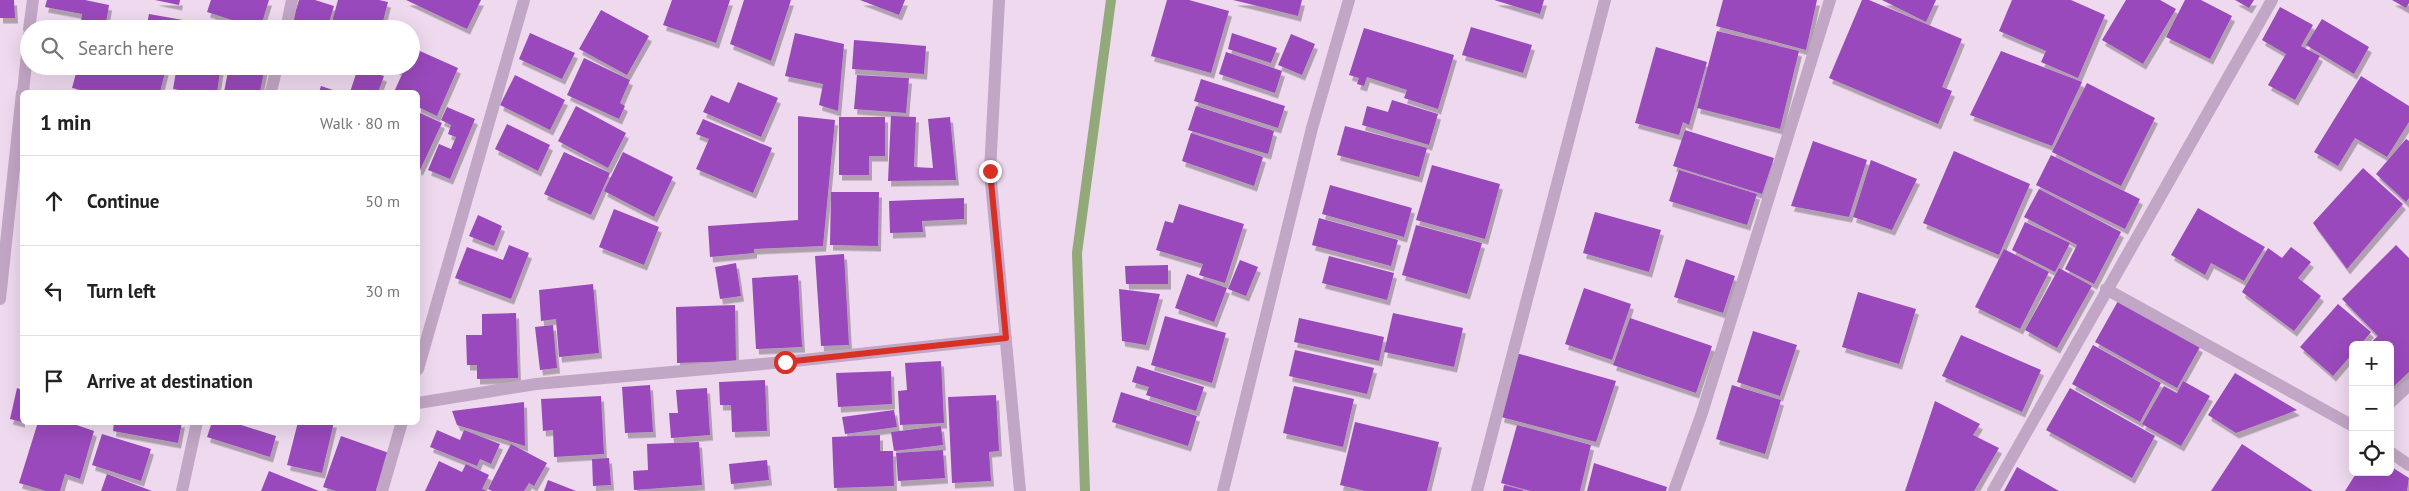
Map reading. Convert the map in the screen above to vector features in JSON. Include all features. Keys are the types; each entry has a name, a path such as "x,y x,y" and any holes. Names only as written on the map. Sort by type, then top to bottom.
{"street":[{"path":"31,20 33,0"},
{"path":"288,20 292,0"},
{"path":"420,362 524,0"},
{"path":"999,0 990,171 1020,491"},
{"path":"1223,491 1312,128 1349,0"},
{"path":"1477,491 1605,0"},
{"path":"1674,491 1702,413 1830,0"},
{"path":"1993,491 2106,289 2272,0"},
{"path":"22,90 24,75"},
{"path":"271,90 275,75"},
{"path":"0,299 20,112"},
{"path":"2106,289 2349,424"},
{"path":"420,403 536,384 785,362 1006,338"},
{"path":"2394,398 2409,385"},
{"path":"182,491 196,425"},
{"path":"382,491 401,425"},
{"path":"2394,455 2409,465"}],"building":[{"path":"0,0 14,0 15,18 0,18"},
{"path":"47,0 85,0 109,5 106,20 81,20 82,14 45,7"},
{"path":"155,0 180,0 179,5"},
{"path":"211,0 269,0 263,20 232,20 207,12"},
{"path":"299,0 315,0 334,6 330,20 293,20"},
{"path":"338,0 379,0 388,2 383,20 332,20"},
{"path":"406,0 481,0 467,29"},
{"path":"672,0 730,0 716,43 663,25"},
{"path":"744,0 791,0 771,61 730,44"},
{"path":"860,0 905,0 899,15"},
{"path":"1167,0 1189,0 1229,11 1211,73 1151,56"},
{"path":"1233,0 1302,0 1298,16"},
{"path":"1494,0 1544,0 1540,14"},
{"path":"1723,0 1817,0 1806,50 1716,26"},
{"path":"1862,0 1869,0 1962,39 1942,87 1952,91 1938,124 1829,78"},
{"path":"1882,0 1936,0 1926,22"},
{"path":"2012,0 2071,0 2105,15 2078,78 2041,62 2046,51 1999,31"},
{"path":"2126,0 2160,0 2176,9 2143,64 2102,40"},
{"path":"2185,0 2201,0 2232,16 2210,59 2166,37"},
{"path":"2235,0 2254,0 2249,8"},
{"path":"2392,0 2409,0 2409,3 2406,8"},
{"path":"2280,7 2313,25 2301,46 2320,56 2295,100 2268,85 2286,54 2262,40"},
{"path":"601,10 649,36 627,75 579,49"},
{"path":"149,14 183,20 148,20"},
{"path":"2322,19 2369,47 2354,74 2306,45"},
{"path":"1471,27 1532,45 1523,73 1462,55"},
{"path":"1364,28 1454,55 1438,109 1404,98 1407,90 1367,77 1364,86 1357,84 1359,78 1349,75"},
{"path":"1717,31 1799,51 1780,129 1697,108"},
{"path":"530,33 575,53 562,79 519,59"},
{"path":"795,33 844,44 838,111 819,105 823,84 785,76"},
{"path":"1232,33 1277,48 1271,63 1228,49"},
{"path":"1291,34 1315,44 1302,75 1278,65"},
{"path":"854,40 926,46 924,74 852,69"},
{"path":"1656,47 1707,62 1689,125 1683,122 1679,135 1635,123"},
{"path":"420,51 458,68 437,116 420,108 420,90 395,90 402,75 420,75"},
{"path":"2001,51 2082,82 2052,146 1970,115"},
{"path":"1226,52 1282,71 1275,93 1219,74"},
{"path":"584,58 630,80 620,103 625,106 619,119 567,95"},
{"path":"76,75 164,75 160,90 81,90 72,88"},
{"path":"175,75 220,75 217,90 173,89"},
{"path":"227,75 263,75 260,90 224,90"},
{"path":"356,75 384,76 379,90 351,90"},
{"path":"515,75 565,100 550,130 500,105"},
{"path":"857,75 909,78 906,113 854,109"},
{"path":"2361,76 2409,106 2409,122 2387,157 2355,138 2338,166 2314,152"},
{"path":"1201,79 1285,106 1278,128 1194,101"},
{"path":"738,82 778,98 761,137 703,112 711,95 729,103"},
{"path":"2087,83 2155,118 2121,186 2052,152"},
{"path":"321,86 333,90 320,90"},
{"path":"1392,100 1438,114 1429,145 1362,125 1367,106 1388,112"},
{"path":"576,106 626,133 608,168 558,141"},
{"path":"1196,106 1274,131 1268,154 1188,130"},
{"path":"447,107 475,119 450,179 428,170 439,144 451,149 456,137 448,134 451,125 441,120"},
{"path":"420,113 442,123 420,170"},
{"path":"798,116 835,120 823,246 754,249 754,253 710,257 708,226 798,220"},
{"path":"891,116 916,117 914,167 933,168 928,119 950,117 956,180 888,181"},
{"path":"839,117 885,117 885,156 869,156 869,175 839,175"},
{"path":"703,119 772,148 753,193 696,169 709,139 696,134"},
{"path":"507,124 550,145 538,171 495,149"},
{"path":"1345,126 1427,148 1419,177 1337,155"},
{"path":"1685,130 1774,158 1762,194 1673,166"},
{"path":"1191,133 1263,157 1254,186 1182,161"},
{"path":"2406,139 2409,141 2409,198 2406,202 2376,174"},
{"path":"1813,141 1867,160 1849,217 1791,206"},
{"path":"1954,151 2030,184 1999,255 1923,223"},
{"path":"564,152 610,173 591,215 544,194"},
{"path":"623,152 673,177 654,217 604,191"},
{"path":"2051,155 2140,199 2125,229 2036,185"},
{"path":"1871,160 1917,179 1892,230 1853,217"},
{"path":"1432,165 1500,184 1485,239 1416,220"},
{"path":"2363,168 2403,204 2347,269 2313,223"},
{"path":"1679,170 1757,194 1747,225 1669,201"},
{"path":"1330,185 1412,208 1404,237 1322,214"},
{"path":"2039,189 2121,232 2094,284 2065,269 2077,245 2024,217"},
{"path":"831,192 879,192 878,246 830,245"},
{"path":"964,198 964,219 922,221 923,232 890,233 889,201"},
{"path":"1179,204 1244,224 1225,283 1199,275 1203,264 1156,250 1165,221 1173,223"},
{"path":"2198,208 2265,247 2244,281 2211,263 2205,275 2171,255"},
{"path":"614,209 659,227 644,265 599,247"},
{"path":"1595,212 1661,230 1649,272 1583,253"},
{"path":"478,215 502,226 494,246 469,236"},
{"path":"1319,218 1398,240 1391,266 1312,245"},
{"path":"2025,222 2070,243 2055,272 2012,250"},
{"path":"1416,225 1482,243 1467,294 1402,275"},
{"path":"509,245 529,253 511,299 455,278 467,247 503,260"},
{"path":"2396,245 2409,258 2409,372 2394,386 2394,341 2372,341 2378,336 2342,299"},
{"path":"2291,247 2311,262 2298,278 2321,296 2294,331 2242,292 2268,248 2282,258"},
{"path":"2004,249 2049,272 2020,329 1975,307"},
{"path":"844,254 849,345 821,346 815,256"},
{"path":"1329,256 1394,273 1387,300 1322,283"},
{"path":"1686,259 1735,276 1723,313 1674,297"},
{"path":"1240,260 1258,267 1246,296 1228,289"},
{"path":"736,263 741,296 720,299 715,267"},
{"path":"1168,265 1168,284 1126,284 1125,266"},
{"path":"2059,268 2092,286 2057,348 2025,330"},
{"path":"1187,274 1227,288 1214,322 1175,308"},
{"path":"798,275 802,347 756,349 752,278"},
{"path":"593,284 599,353 559,357 556,319 541,321 539,290"},
{"path":"1584,288 1631,304 1612,360 1565,344"},
{"path":"1119,289 1160,294 1146,345 1122,341"},
{"path":"1858,292 1916,309 1899,364 1842,347"},
{"path":"2118,301 2200,347 2177,388 2095,342"},
{"path":"2338,304 2371,332 2363,341 2349,341 2349,358 2333,376 2300,347"},
{"path":"735,305 736,361 677,363 676,307"},
{"path":"516,313 518,378 477,379 477,365 467,365 466,335 482,335 482,314"},
{"path":"1393,313 1463,328 1454,367 1384,352"},
{"path":"1165,316 1226,333 1212,383 1151,365"},
{"path":"1299,318 1384,337 1379,361 1294,342"},
{"path":"1630,318 1712,346 1696,393 1613,365"},
{"path":"553,325 557,368 540,370 535,327"},
{"path":"1753,331 1797,345 1780,396 1737,382"},
{"path":"1961,335 2041,370 2022,412 1942,376"},
{"path":"2093,345 2161,383 2140,422 2072,384"},
{"path":"1295,350 1374,368 1367,394 1289,376"},
{"path":"1516,353 1616,381 1596,442 1501,417"},
{"path":"941,361 944,423 900,425 898,391 907,390 905,363"},
{"path":"1137,366 1204,387 1196,411 1146,395 1149,387 1132,382"},
{"path":"891,371 892,404 838,407 836,373"},
{"path":"2235,373 2297,410 2236,433 2208,415"},
{"path":"765,380 767,431 732,432 731,405 720,405 719,382"},
{"path":"2183,381 2210,396 2181,446 2142,424 2164,386 2177,393"},
{"path":"650,385 653,432 625,433 622,387"},
{"path":"1732,385 1781,400 1765,454 1716,439"},
{"path":"1294,386 1354,399 1343,447 1283,433"},
{"path":"17,388 20,389 20,422 10,419"},
{"path":"707,388 710,435 671,438 669,413 678,413 676,390"},
{"path":"2070,388 2155,436 2132,478 2046,430"},
{"path":"1121,392 1197,416 1188,446 1112,422"},
{"path":"996,395 999,451 989,452 991,481 952,483 948,397"},
{"path":"601,396 604,454 554,457 553,430 543,431 541,399"},
{"path":"1935,401 1980,424 1973,435 1999,448 1974,491 1905,491"},
{"path":"524,402 525,446 457,425 452,411"},
{"path":"894,410 897,427 845,434 842,417"},
{"path":"1355,422 1439,442 1427,491 1365,491 1340,485"},
{"path":"37,425 77,425 94,431 80,479 65,474 60,491 46,491 19,483"},
{"path":"114,425 181,425 178,443 113,431"},
{"path":"211,425 241,425 276,436 270,457 207,437"},
{"path":"297,425 333,425 322,473 287,465"},
{"path":"1517,425 1591,445 1580,491 1531,491 1501,483"},
{"path":"941,426 943,445 894,451 891,432"},
{"path":"437,430 460,440 464,430 500,444 491,464 480,459 477,466 430,447"},
{"path":"102,434 151,449 141,481 92,465"},
{"path":"880,435 880,451 893,451 894,486 834,488 832,437"},
{"path":"341,436 389,453 376,491 336,491 323,487"},
{"path":"699,442 702,485 634,490 633,471 648,470 647,444"},
{"path":"511,444 547,463 534,486 529,483 524,491 492,491 488,489"},
{"path":"2242,444 2313,491 2211,491"},
{"path":"943,450 945,478 898,481 896,453"},
{"path":"609,458 611,485 593,486 592,459"},
{"path":"767,460 769,480 731,484 729,464"},
{"path":"439,461 462,472 466,464 489,475 482,489 487,491 425,491"},
{"path":"1594,463 1667,487 1666,491 1587,491"},
{"path":"2017,467 2059,491 2004,491"},
{"path":"2394,469 2409,478 2407,491 2345,491 2354,476 2394,476"},
{"path":"269,471 319,491 261,491"},
{"path":"107,474 152,491 101,491"},
{"path":"548,480 576,491 544,491"},
{"path":"1504,485 1523,490 1523,491 1503,491"}],"waterway":[{"path":"1085,491 1077,253 1111,0"}],"route":[{"path":"785,362 1006,338 990,171"}]}
